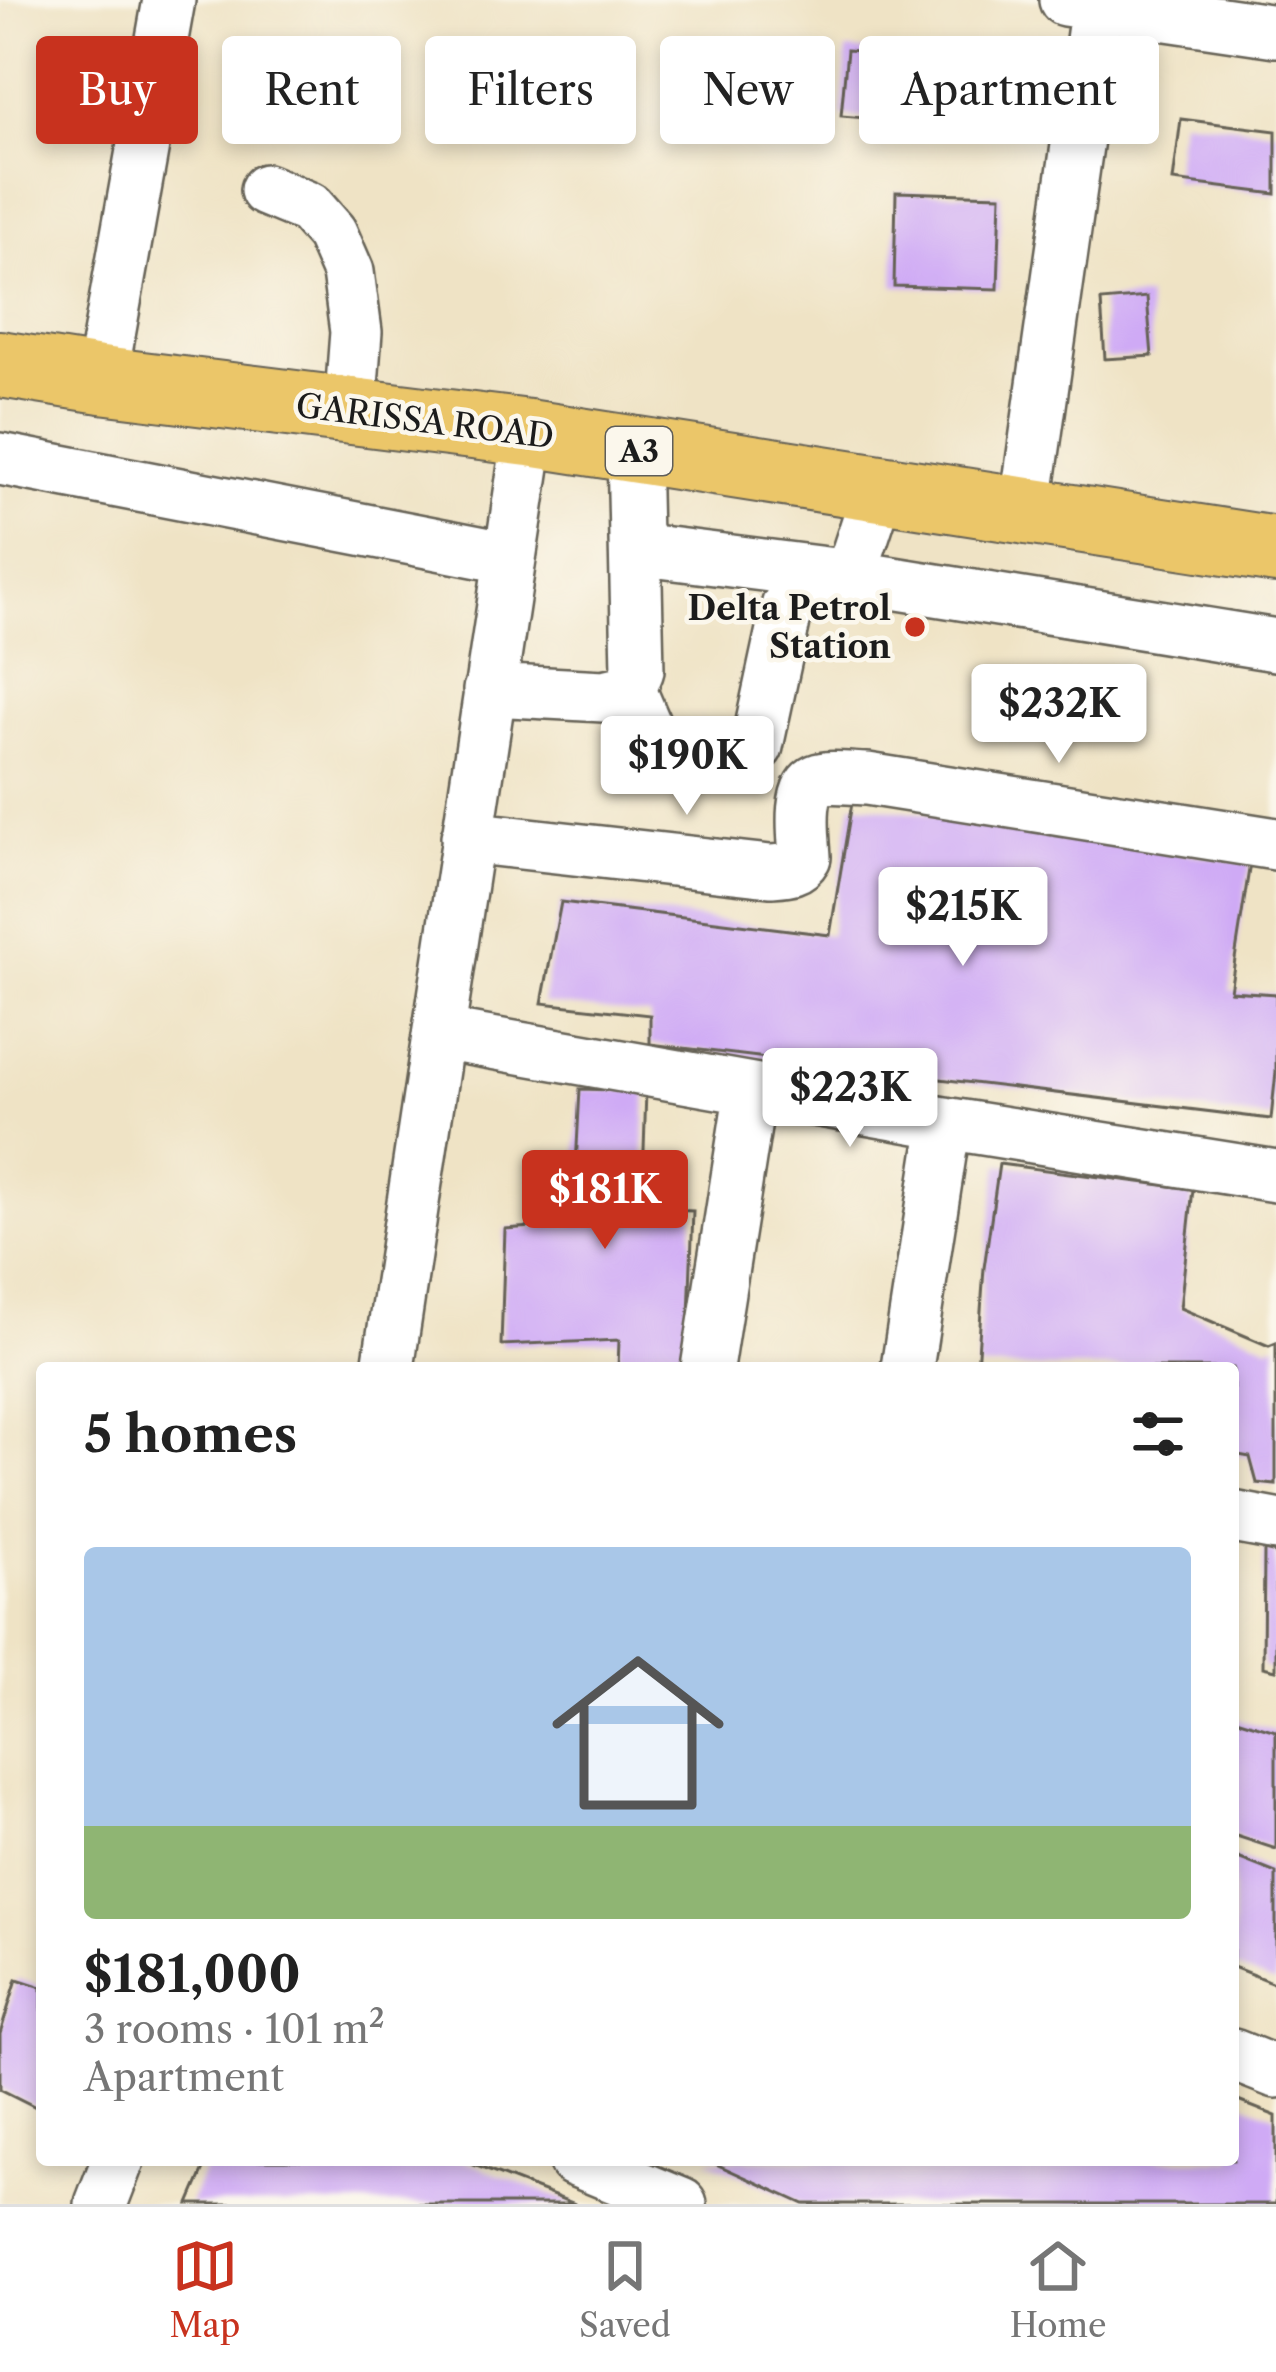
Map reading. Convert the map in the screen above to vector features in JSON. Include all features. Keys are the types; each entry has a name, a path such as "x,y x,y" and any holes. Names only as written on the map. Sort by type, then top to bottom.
{"highway":[{"name":"GARISSA ROAD","path":"0,364 529,434 1276,550"}],"street":[{"path":"101,380 169,0"},
{"path":"1025,511 1080,2 1276,31"},
{"path":"266,190 309,208 331,233 348,272 356,332 350,411"},
{"path":"389,1362 529,434"},
{"path":"634,450 638,670 630,691 654,746 700,760 757,746 787,607 850,576 879,488"},
{"path":"0,459 510,558"},
{"path":"636,549 850,576 1276,644"},
{"path":"489,690 604,696 630,691"},
{"path":"467,837 789,870 805,857 804,798 809,785 820,778 867,779 1276,844"},
{"path":"440,1034 1276,1176"},
{"path":"708,1362 751,1089"},
{"path":"908,1362 946,1123"},
{"path":"1239,1518 1276,1525"},
{"path":"1239,2057 1276,2072"},
{"path":"100,2204 116,2166"},
{"path":"596,2166 672,2187"}],"building":[{"path":"847,50 859,51 859,118 841,116"},
{"path":"1181,119 1276,131 1276,194 1173,181"},
{"path":"896,192 1001,195 998,289 894,286"},
{"path":"1147,297 1152,356 1105,359 1101,301"},
{"path":"852,803 1250,863 1230,991 1276,994 1271,1119 650,1044 650,1015 542,1003 561,902 830,935"},
{"path":"580,1089 646,1091 642,1209 693,1211 687,1362 618,1362 619,1340 501,1345 505,1229 573,1224"},
{"path":"999,1164 1193,1189 1180,1308 1269,1346 1276,1343 1276,1485 1257,1483 1250,1457 1239,1455 1239,1362 977,1362 984,1268"},
{"path":"1264,1550 1276,1553 1276,1670 1263,1667"},
{"path":"1239,1720 1276,1731 1276,1849 1239,1837"},
{"path":"1239,1858 1276,1873 1276,1984 1239,1969"},
{"path":"17,1979 36,1985 36,2107 0,2089 0,2034"},
{"path":"1239,2101 1276,2116 1276,2204 804,2204 720,2166 1239,2166"},
{"path":"205,2166 477,2166 575,2204 189,2204"}],"place":[{"name":"Delta Petrol Station","path":"915,627"}]}
